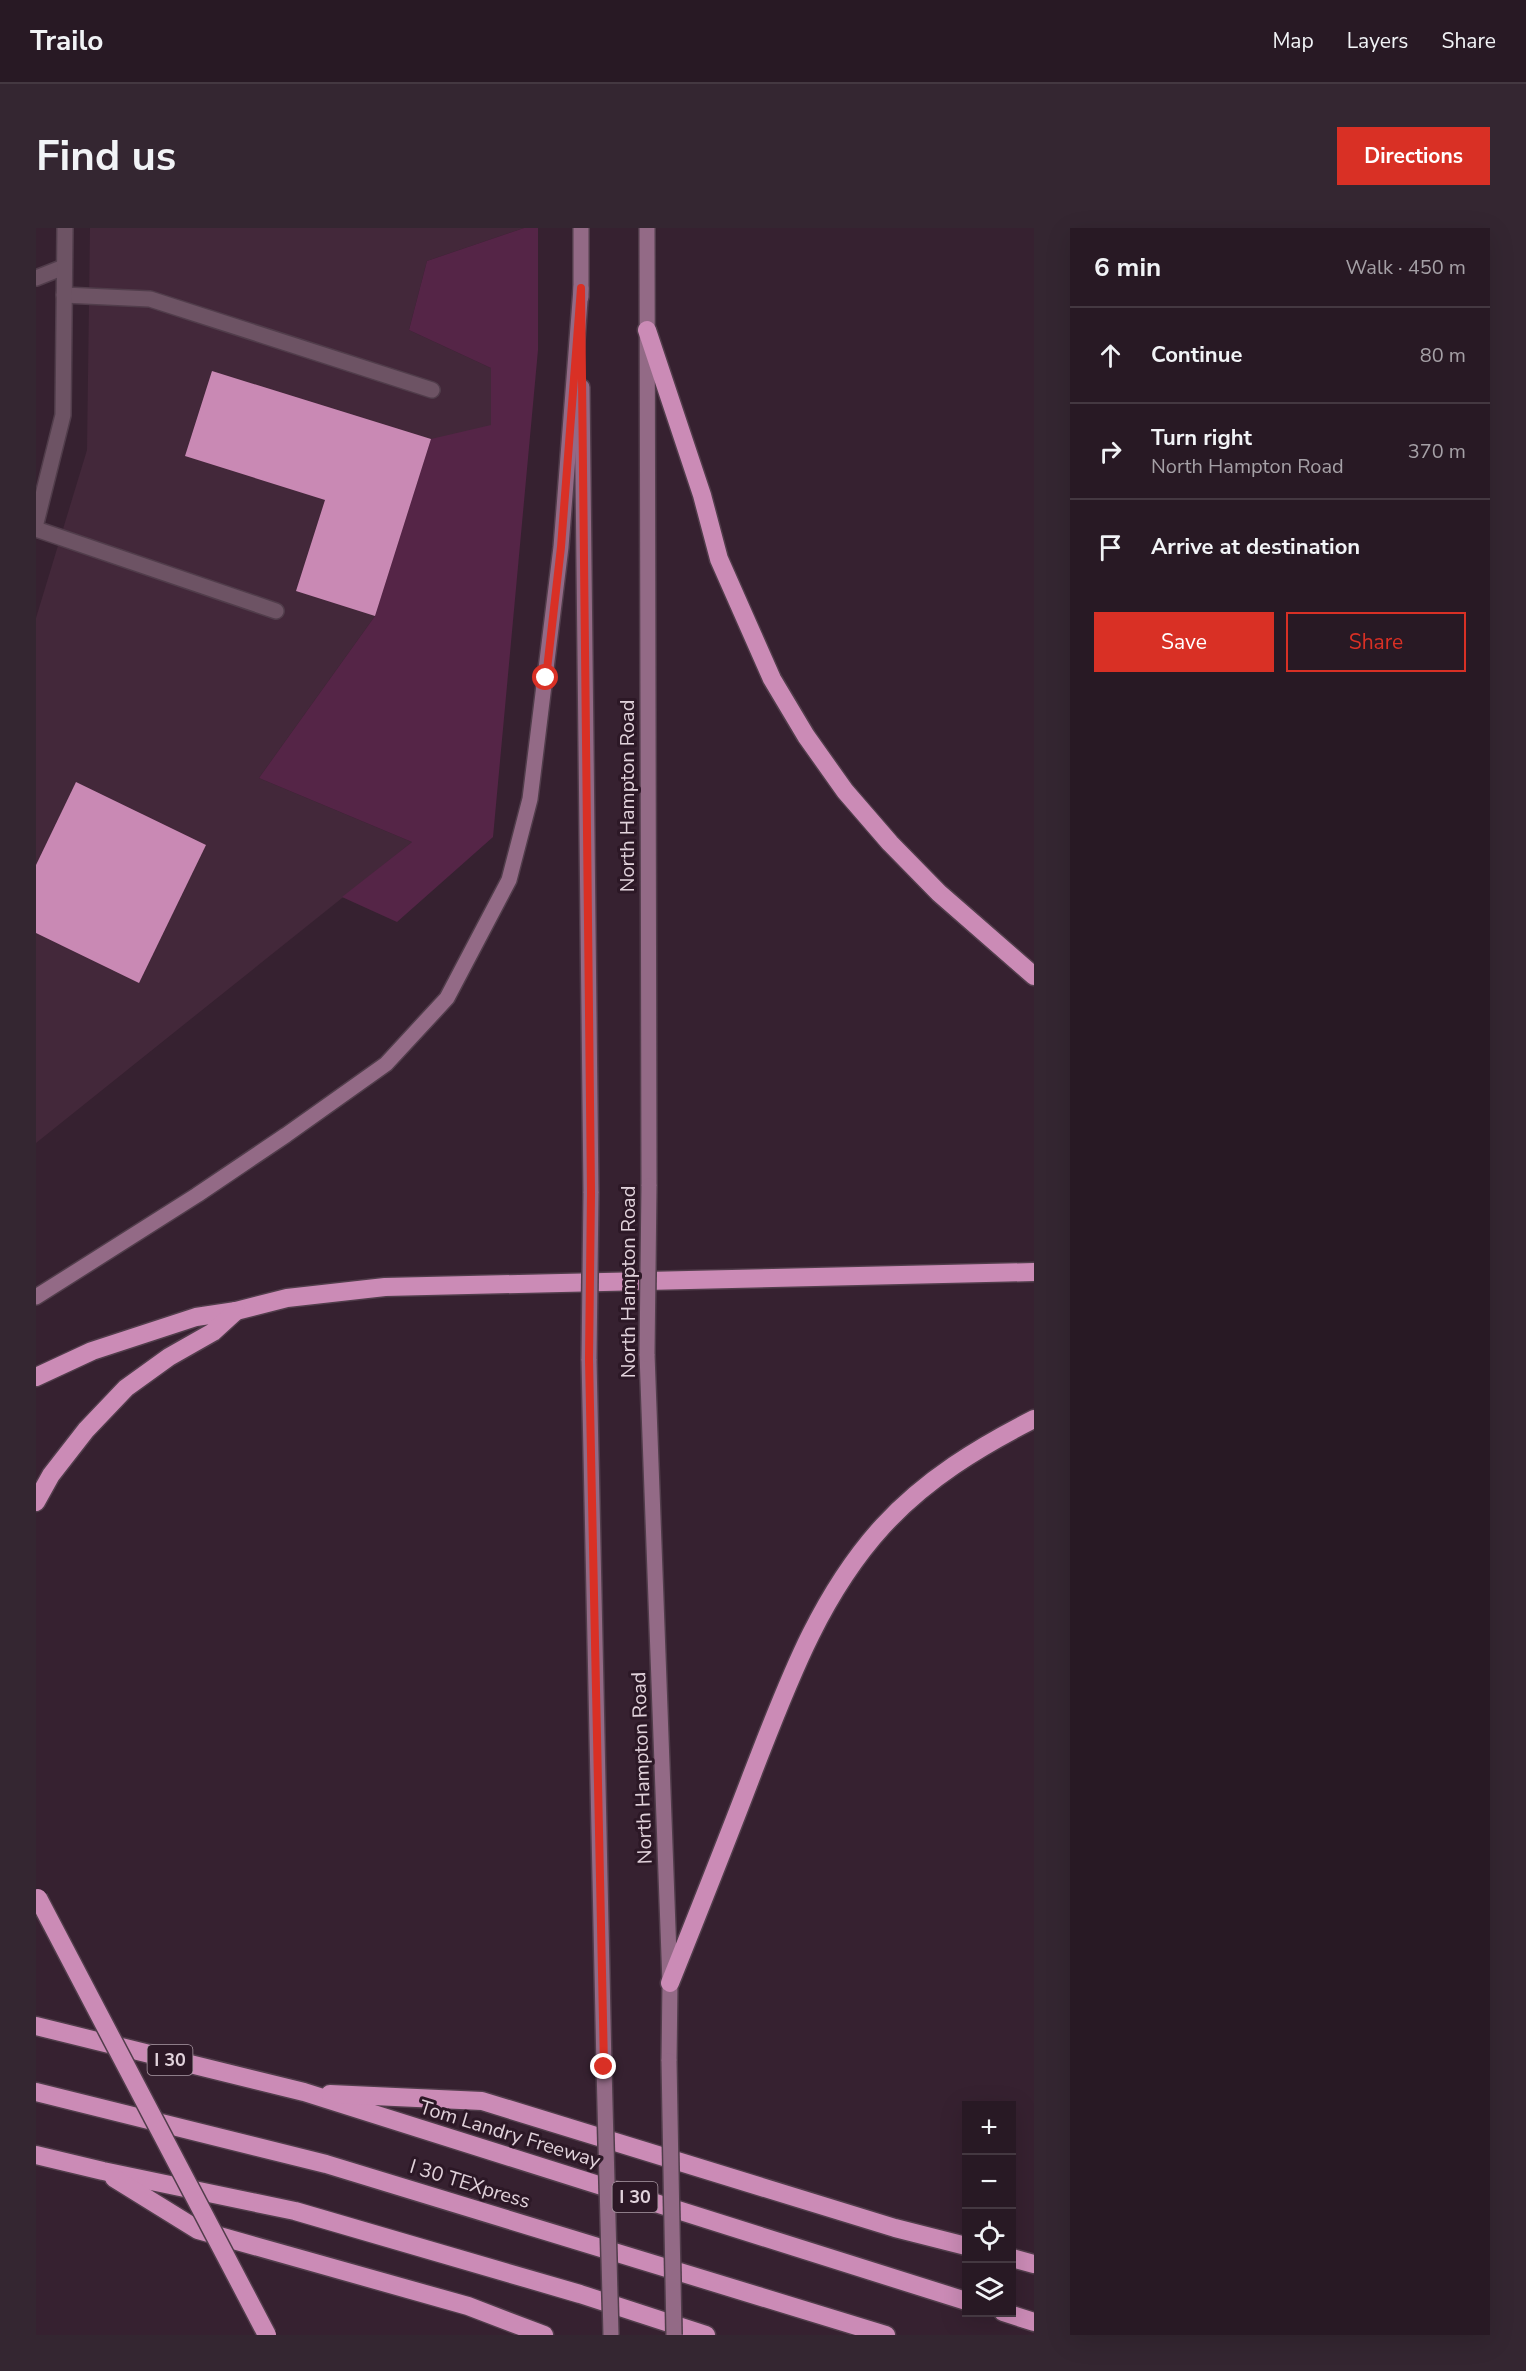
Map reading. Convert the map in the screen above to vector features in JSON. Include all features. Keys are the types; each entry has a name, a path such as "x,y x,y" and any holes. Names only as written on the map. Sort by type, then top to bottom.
{"highway":[{"path":"647,330 702,495 719,560 743,619 777,688 806,736 845,790 890,843 939,893 1034,976"},
{"path":"36,1377 103,1347 196,1317 236,1311 287,1298 384,1287 1034,1272"},
{"path":"36,1502 51,1475 79,1439 126,1388 169,1358 213,1332 236,1311"},
{"path":"670,1983 787,1686 810,1632 843,1576 884,1526 934,1478 994,1440 1034,1419"},
{"path":"37,1896 267,2335"},
{"name":"Tom Landry Freeway","path":"36,2026 304,2092 962,2300"},
{"name":"I 30 TEXpress","path":"36,2092 326,2164 886,2335"},
{"path":"304,2092 482,2101 895,2228 962,2245"},
{"path":"36,2155 295,2211 580,2294 706,2335"},
{"path":"104,2171 198,2230 468,2306 544,2335"},
{"path":"1016,2259 1034,2264"},
{"path":"1016,2317 1034,2322"}],"main road":[{"name":"North Hampton Road","path":"581,228 591,1193 589,1359 611,2335"},
{"name":"North Hampton Road","path":"647,228 649,1185 647,1354 670,1983 669,2061 674,2335"},
{"path":"36,1297 246,1162 386,1064 447,998 509,880 530,799 561,547 581,288"}],"street":[{"path":"36,523 63,415 65,228"},
{"path":"36,278 64,267"},
{"path":"64,295 150,299 432,390"},
{"path":"36,529 276,611"}],"shaded area":[{"path":"90,228 524,228 427,261 409,330 491,368 491,425 375,616 259,778 412,842 36,1143 36,618 87,450"},
{"path":"524,228 538,228 538,350 493,837 397,922 342,897 412,842 259,778 375,616 431,439 491,425 491,368 409,330 427,261"}],"building":[{"path":"212,371 431,439 375,616 296,591 325,500 185,456"},
{"path":"76,782 206,845 139,983 36,933 36,865"}],"route":[{"path":"546,678 561,547 581,288 591,1193 589,1359 604,2067"}]}
